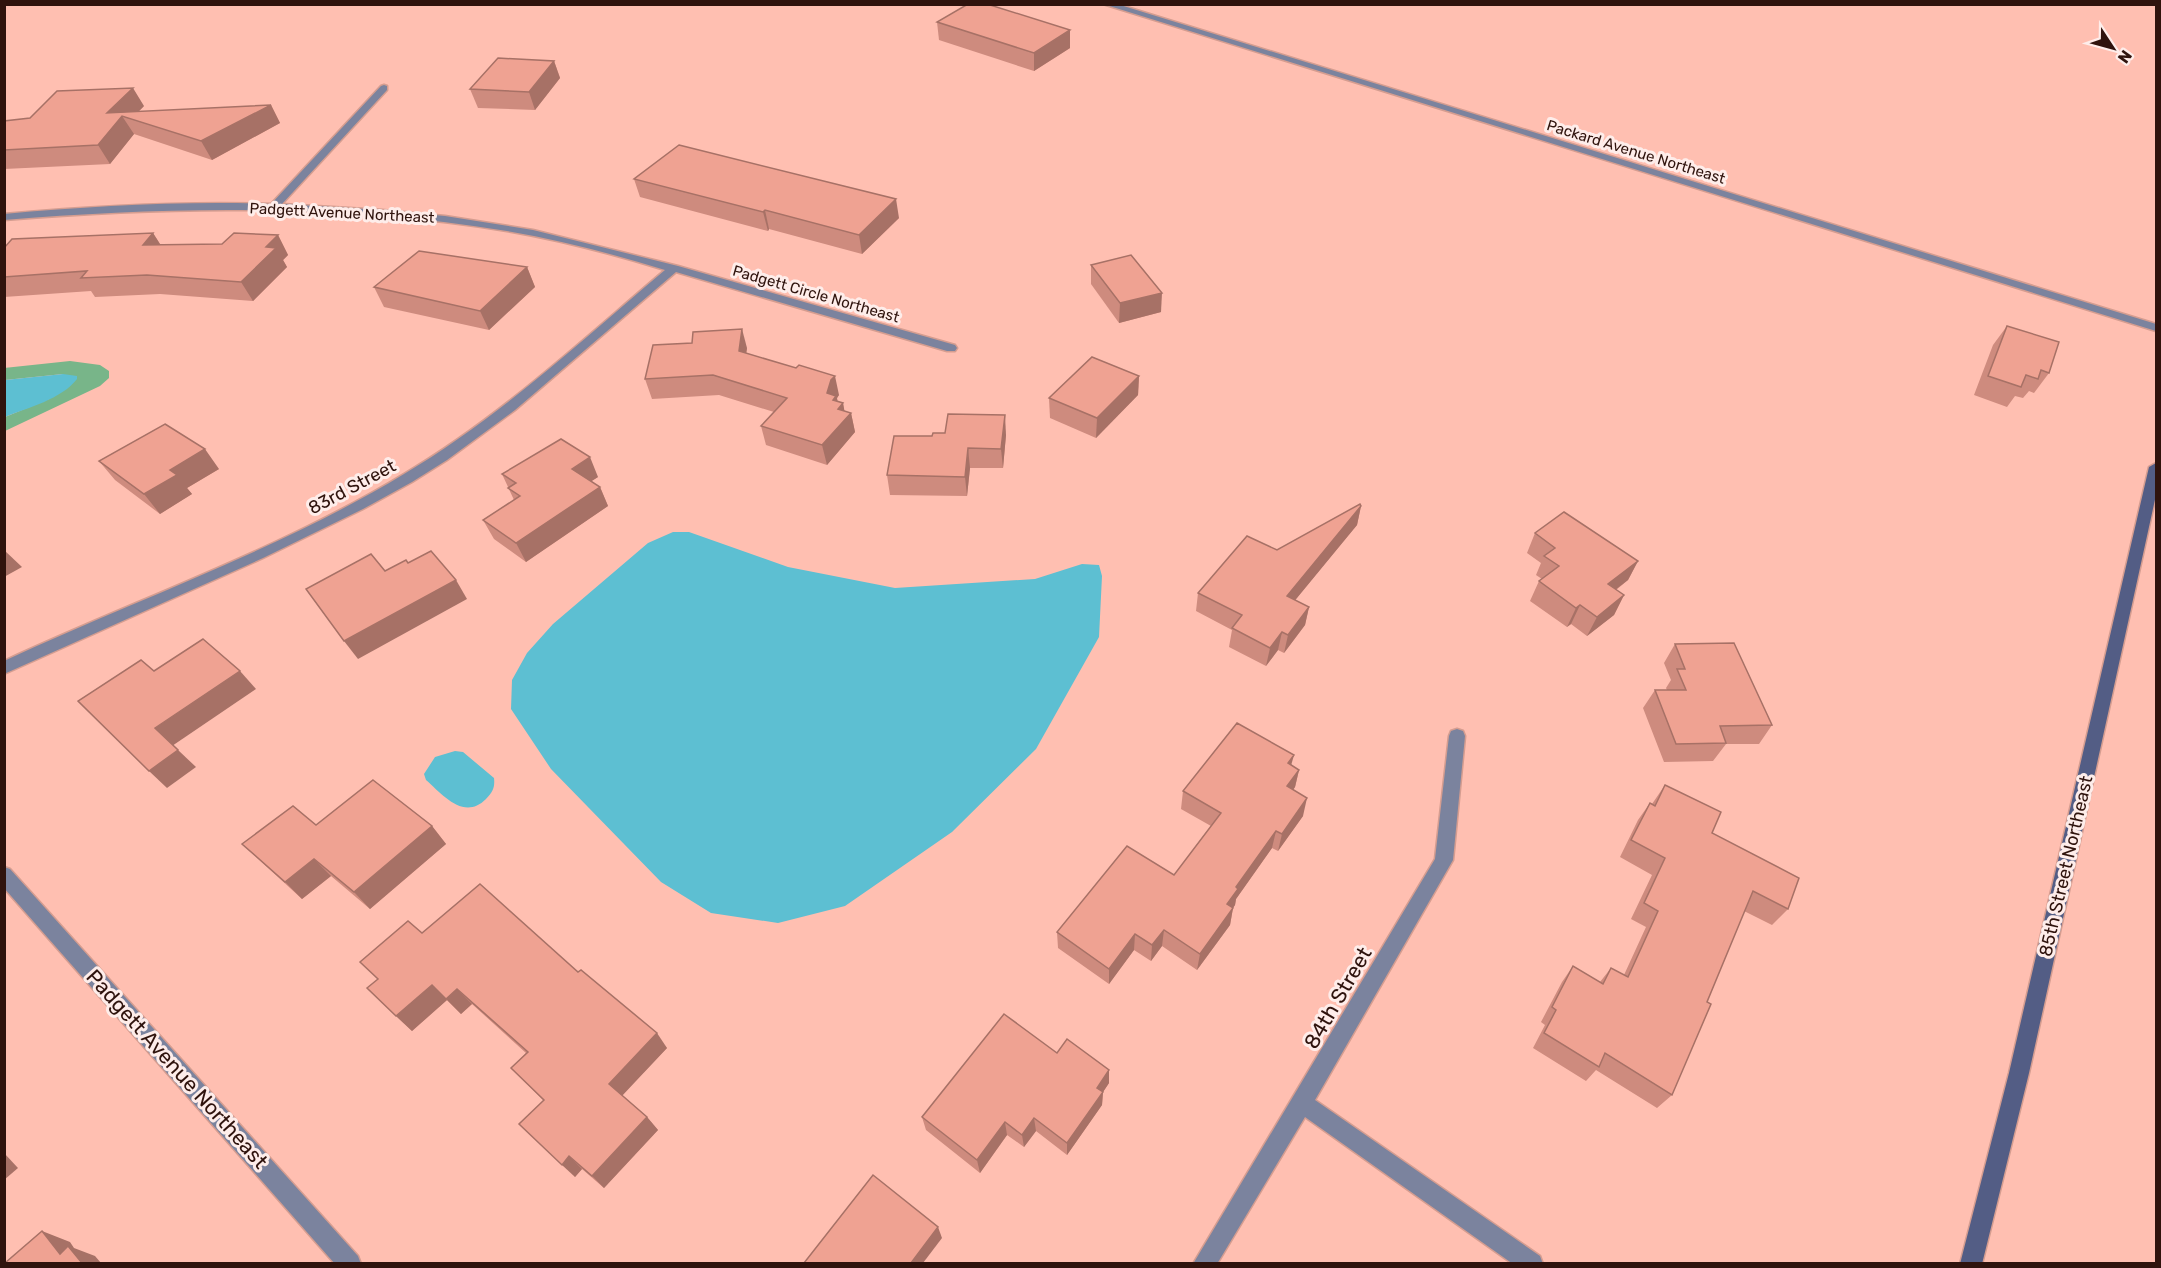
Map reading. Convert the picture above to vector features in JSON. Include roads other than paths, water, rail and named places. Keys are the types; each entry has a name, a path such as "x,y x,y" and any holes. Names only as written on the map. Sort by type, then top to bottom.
{"street":[{"name":"Packard Avenue Northeast","path":"1107,4 2157,328"},
{"path":"273,208 384,88"},
{"name":"Padgett Avenue Northeast","path":"4,217 125,208 273,208 429,218 508,229 573,242 674,268"},
{"name":"Padgett Circle Northeast","path":"674,268 951,348"},
{"name":"83rd Street","path":"4,668 144,602 261,554 408,478 469,439 674,268"},
{"name":"85th Street Northeast","path":"1971,1263 2019,1073 2157,467"},
{"name":"84th Street","path":"1204,1263 1302,1103 1444,860 1457,736"},
{"name":"Padgett Avenue Northeast","path":"4,875 350,1263"},
{"path":"1302,1103 1532,1263"}],"water":[{"path":"63,374 77,376 77,379 63,392 5,417 5,380"},
{"path":"673,532 689,532 788,567 895,588 1035,579 1082,564 1099,565 1102,576 1099,637 1036,749 952,832 845,906 778,923 711,913 661,882 551,769 511,709 512,680 527,653 553,624 648,543"},
{"path":"455,751 463,752 494,778 492,792 478,805 462,807 447,798 426,780 424,774 435,757"}]}
